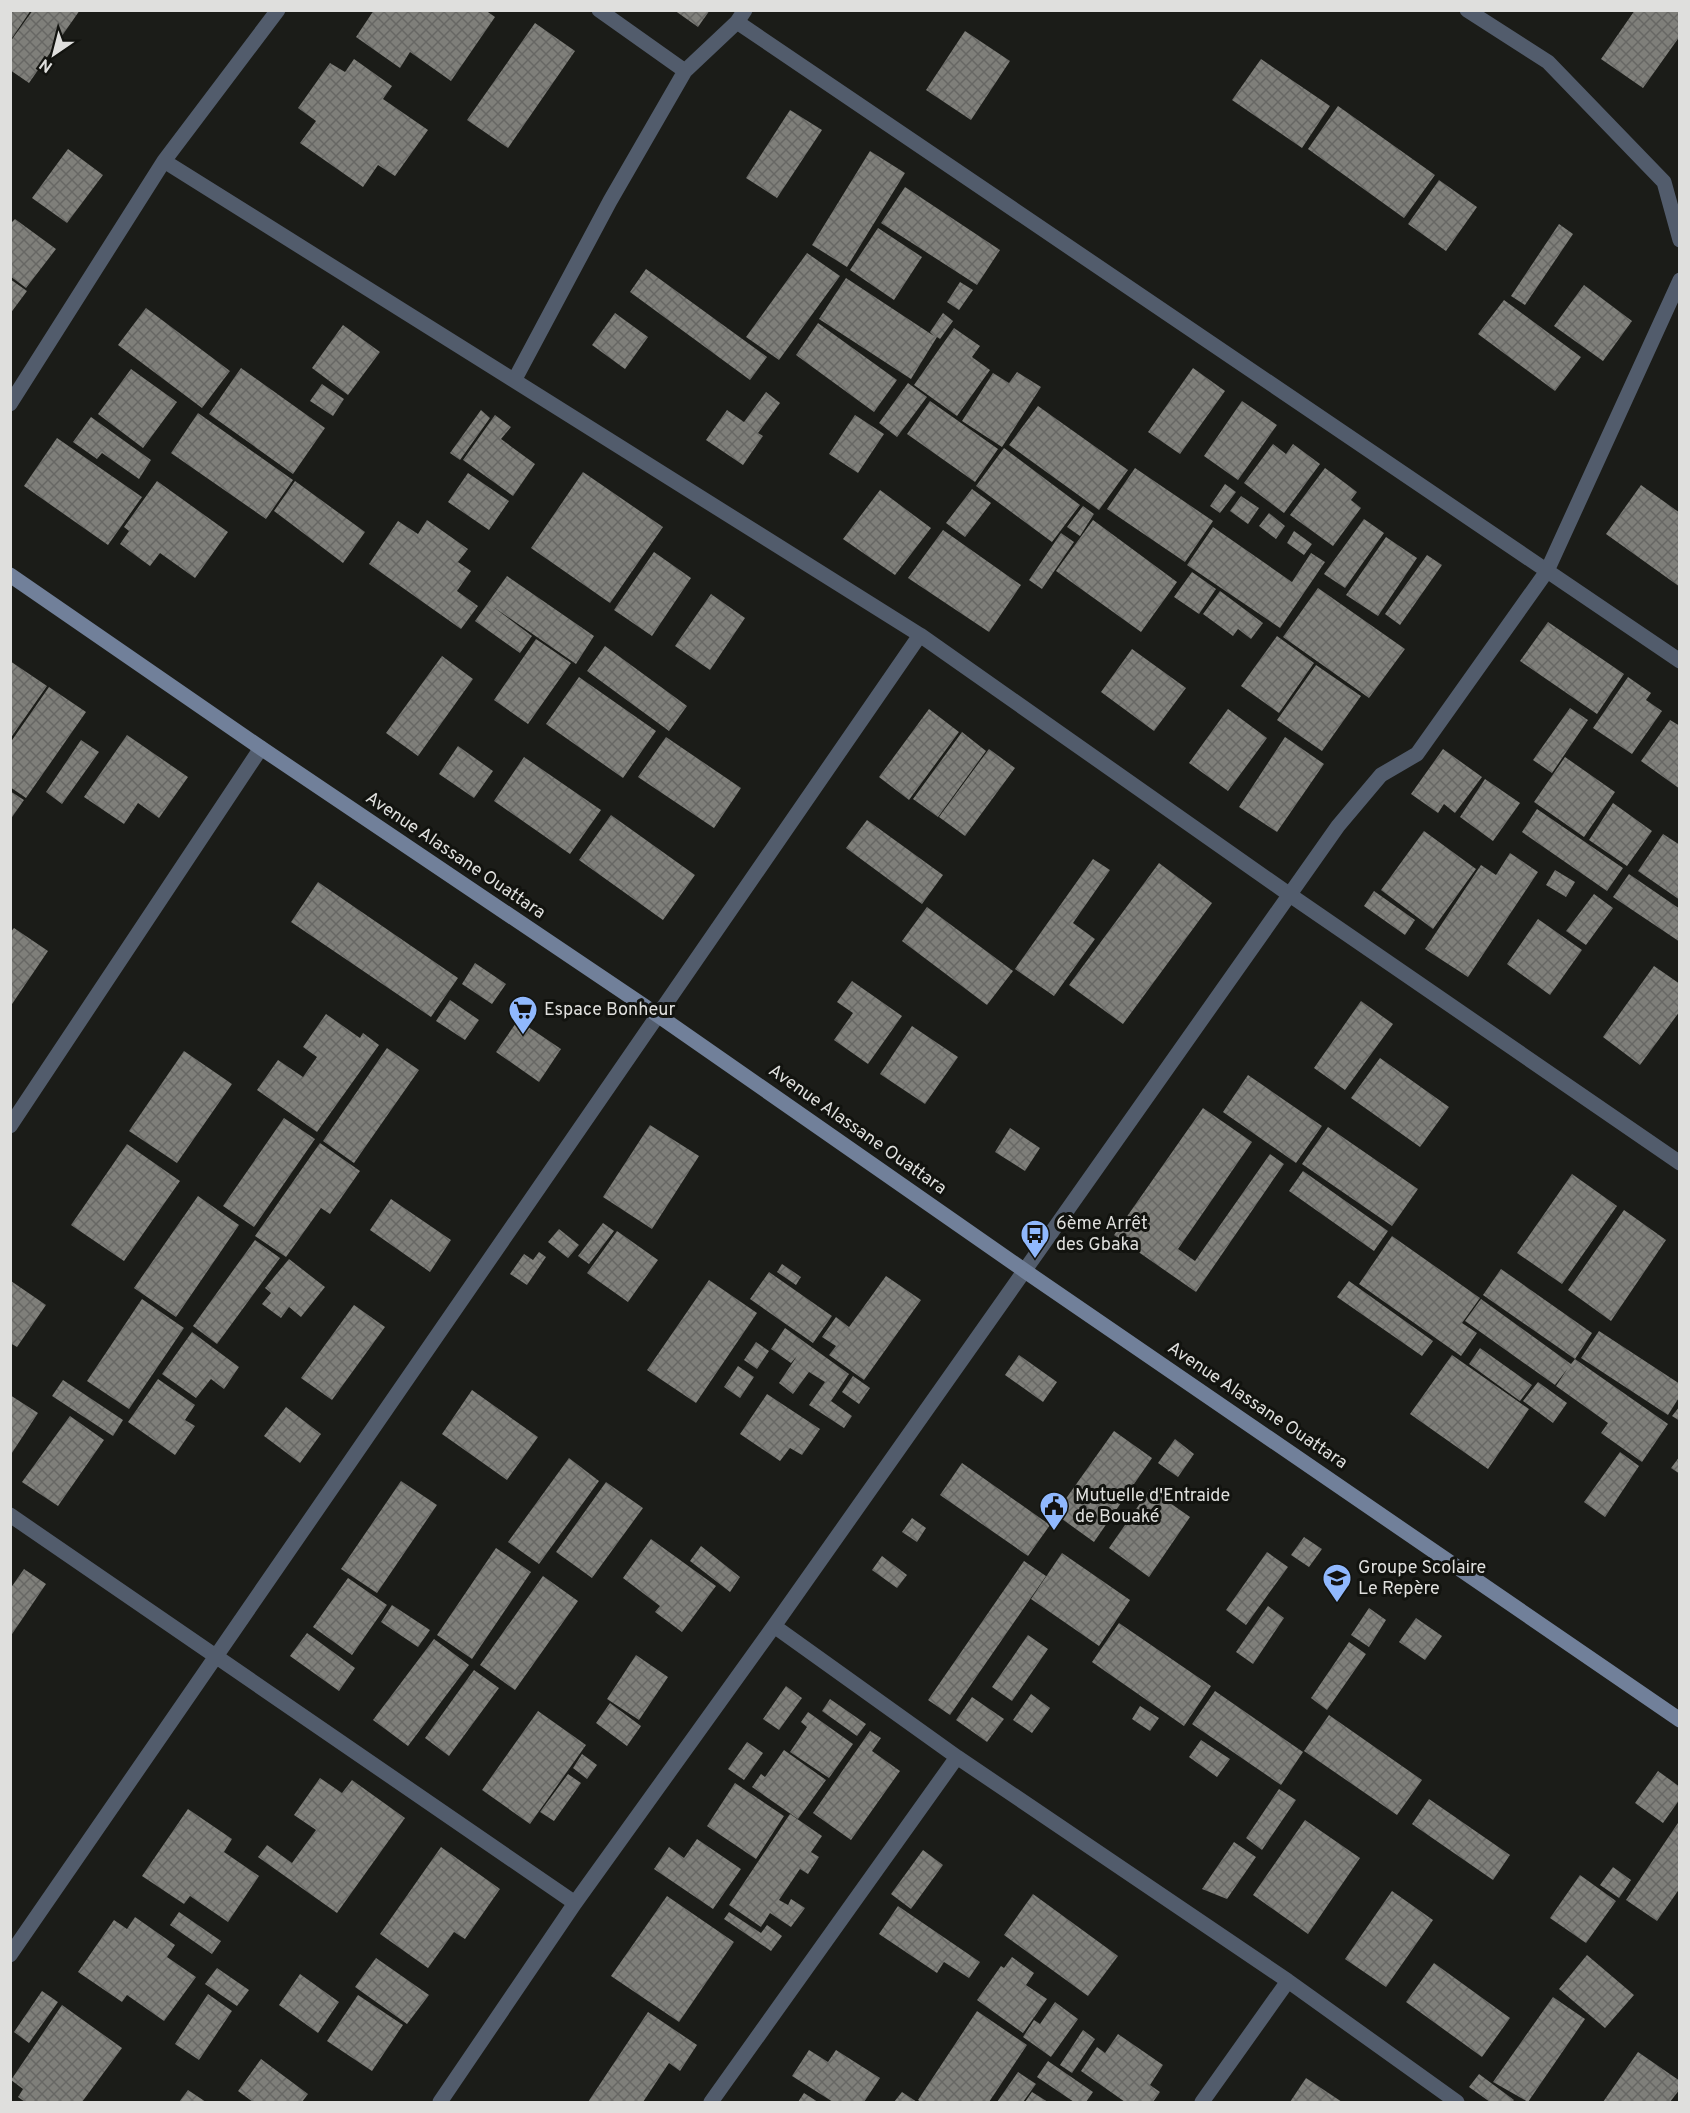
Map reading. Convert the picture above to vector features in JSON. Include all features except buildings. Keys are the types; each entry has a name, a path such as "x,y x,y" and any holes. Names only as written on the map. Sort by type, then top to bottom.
{"street":[{"path":"10,404 164,161 278,10"},
{"path":"599,10 686,71"},
{"path":"1467,10 1548,62 1664,182 1680,240"},
{"path":"515,379 610,201 686,71 741,16 1680,661"},
{"path":"164,161 920,635 1290,895 1680,1164"},
{"path":"440,2103 575,1903 774,1626 1338,826 1381,775 1417,754 1548,571 1680,280"},
{"name":"Avenue Alassane Ouattara","path":"10,575 261,748 659,1016 1025,1271 1680,1720"},
{"path":"10,1955 920,635"},
{"path":"10,1126 15,1106 261,748"},
{"path":"10,1515 575,1903"},
{"path":"774,1626 957,1757 1288,1980 1457,2103"},
{"path":"711,2103 957,1757"},
{"path":"1202,2103 1288,1980"}],"place":[{"name":"Espace Bonheur","path":"523,1036"},
{"name":"6ème Arrêt des Gbaka","path":"1035,1260"},
{"name":"Mutuelle d'Entraide de Bouaké","path":"1054,1532"},
{"name":"Groupe Scolaire Le Repère","path":"1337,1604"}]}
